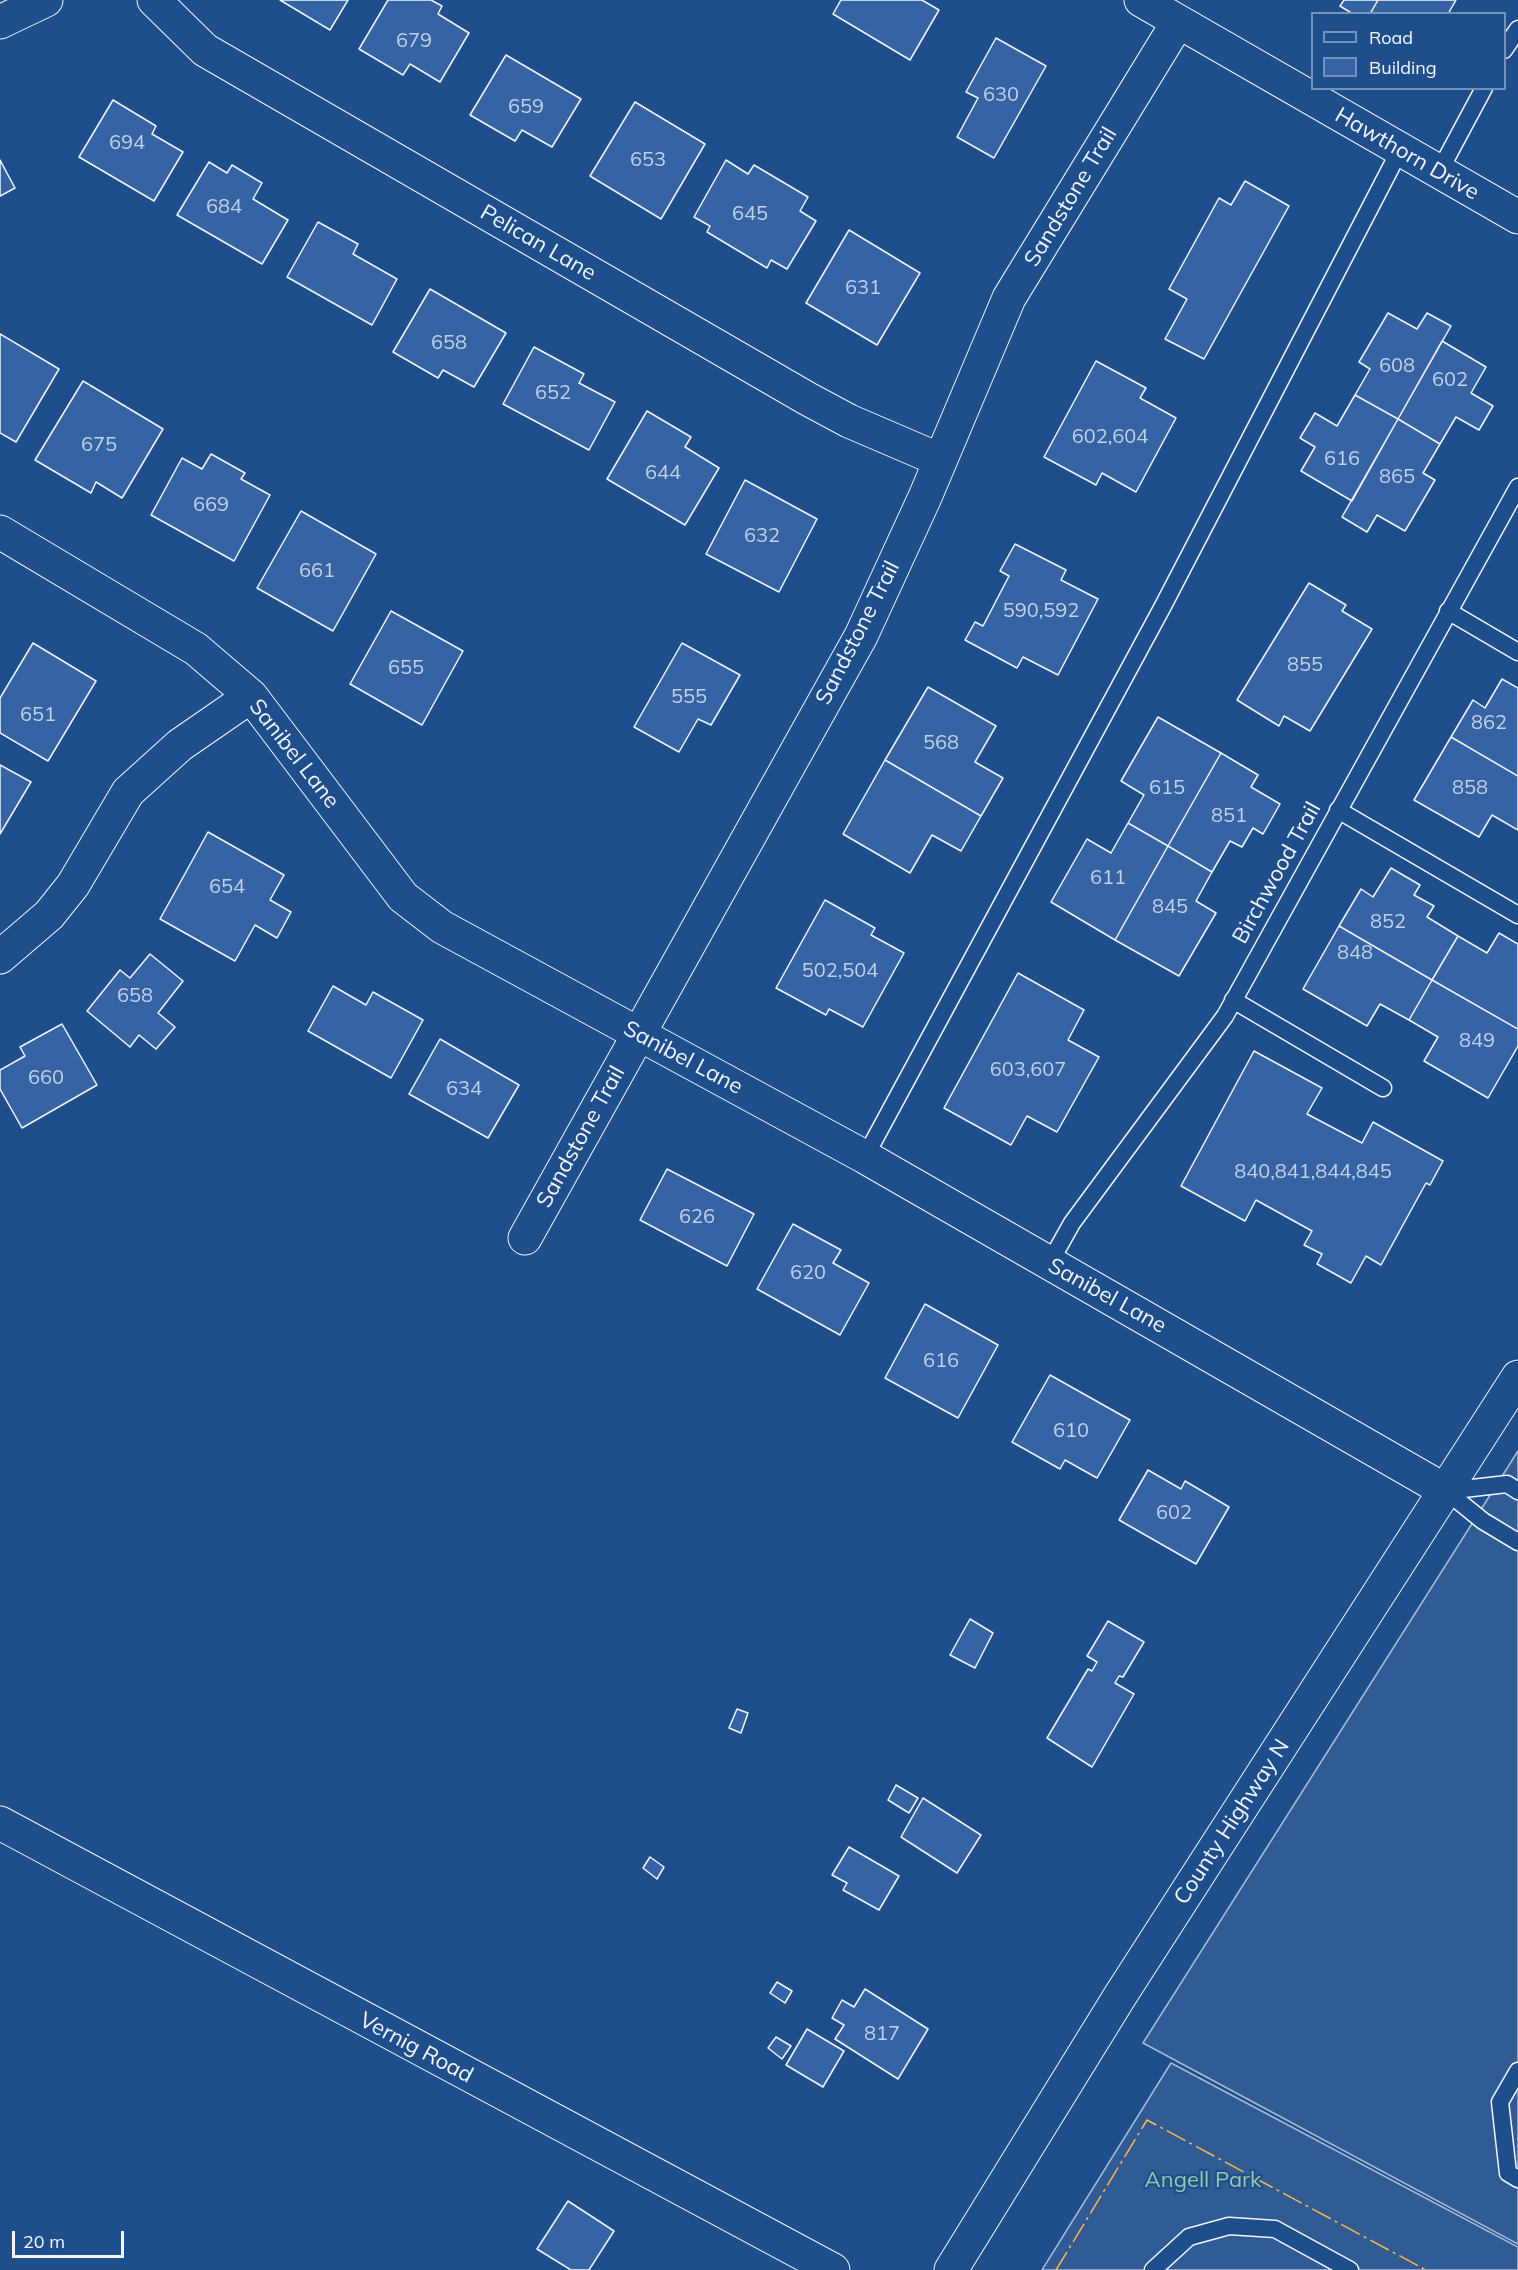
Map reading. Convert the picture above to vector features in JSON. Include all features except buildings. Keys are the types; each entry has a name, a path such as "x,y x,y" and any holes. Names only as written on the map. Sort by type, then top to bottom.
{"street":[{"path":"0,22 46,0"},
{"name":"Pelican Lane","path":"154,0 205,50 808,399 940,460"},
{"name":"Hawthorn Drive","path":"1141,0 1518,217"},
{"name":"Sandstone Trail","path":"525,1238 861,636 1010,298 1178,22"},
{"name":"Sanibel Lane","path":"0,532 196,649 250,696 403,897 442,927 865,1157 1446,1491"},
{"path":"0,957 49,915 73,885 128,792 180,746 250,696"},
{"name":"County Highway N","path":"951,2270 1120,1996 1518,1377"},
{"name":"Vernig Road","path":"0,1823 834,2270"}],"lane":[{"path":"1506,47 1518,29"},
{"path":"1439,172 1483,90"},
{"path":"865,1157 1163,606 1400,150"},
{"name":"Birchwood Trail","path":"1049,1264 1072,1223 1225,1016 1518,487"},
{"path":"1448,611 1518,652"},
{"path":"1338,810 1518,915"},
{"path":"1233,1000 1383,1088"},
{"path":"1446,1491 1507,1485 1518,1491"},
{"path":"1446,1491 1483,1521 1518,1542"},
{"path":"1518,2071 1500,2102 1508,2173 1518,2179"},
{"path":"1153,2270 1189,2237 1229,2226 1275,2229 1350,2270"}],"shaded area":[{"path":"1518,1451 1518,2244 1143,2043"},
{"name":"Angell Park","path":"1171,2063 1518,2247 1518,2270 1042,2270"}],"power":[{"path":"1056,2270 1147,2120 1426,2270"}]}
